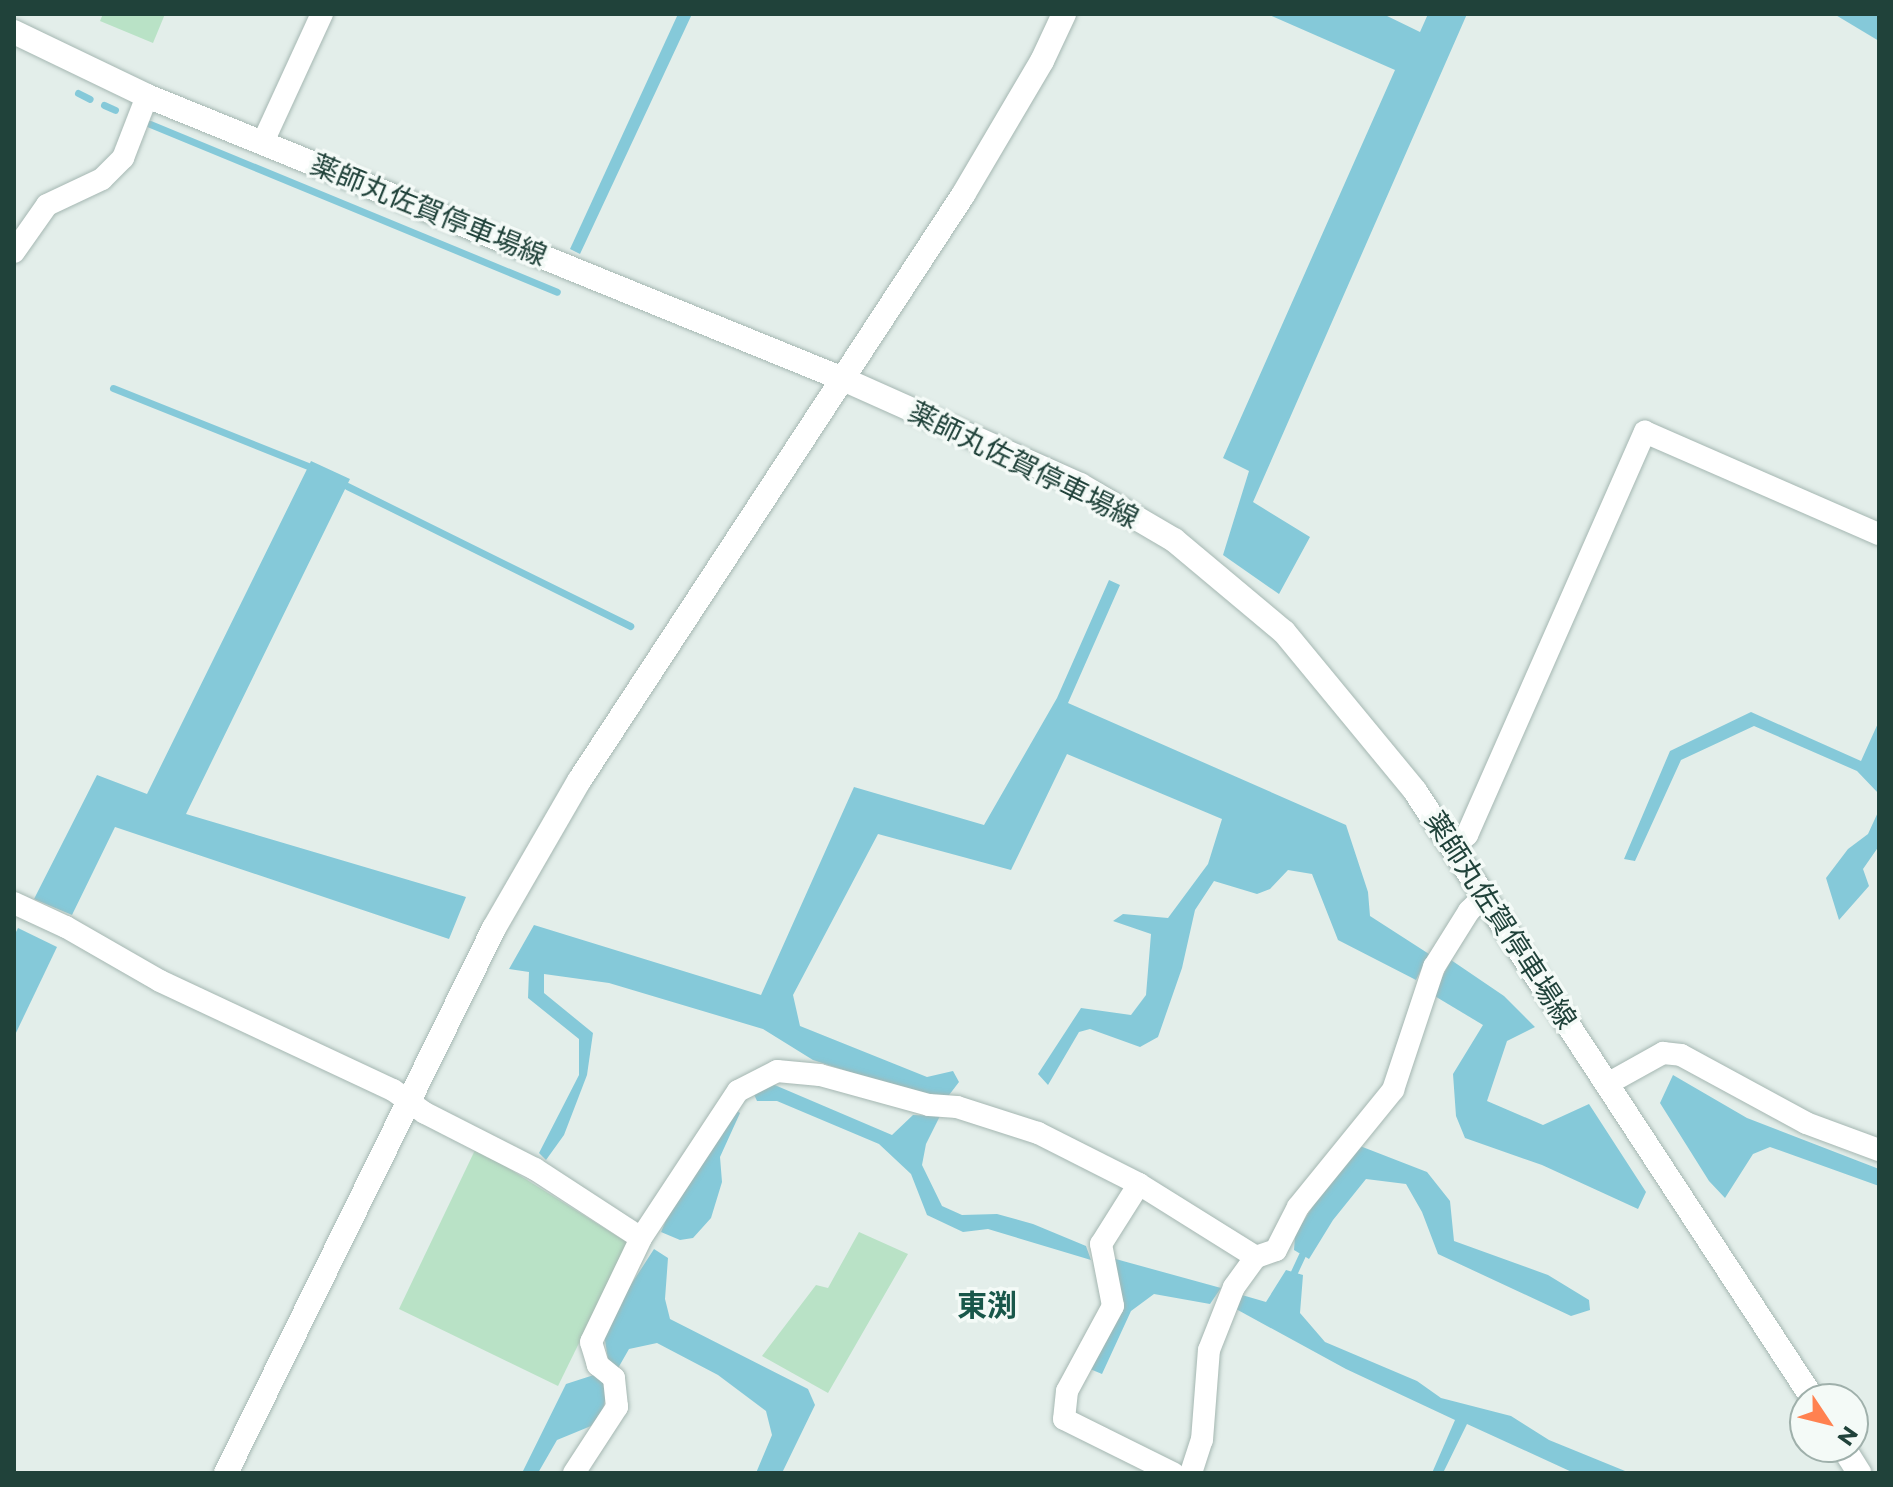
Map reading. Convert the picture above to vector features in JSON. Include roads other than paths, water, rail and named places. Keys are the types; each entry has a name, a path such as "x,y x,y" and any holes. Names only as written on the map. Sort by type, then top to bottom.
{"main road":[{"path":"226,1473 494,928 579,781 963,195 1042,61 1064,14"},
{"name":"薬師丸佐賀停車場線","path":"14,32 147,96 843,379 1080,485 1174,540 1284,632 1415,791 1803,1383"}],"street":[{"path":"263,142 322,14"},
{"path":"14,252 47,205 102,179 123,158 147,96"},
{"path":"1454,847 1467,835 1645,432 1879,534"},
{"path":"1191,1473 1202,1440 1209,1350 1229,1297 1256,1257 1276,1250 1298,1207 1393,1090 1432,973 1469,911 1485,895"},
{"path":"14,903 66,927 160,981 393,1090 425,1113 535,1169 641,1238"},
{"path":"1609,1083 1663,1053 1681,1055 1806,1123 1879,1150"},
{"path":"574,1473 617,1407 606,1372 591,1342 641,1238 738,1091 777,1071 820,1075 1038,1133 1139,1184 1256,1257"},
{"path":"1139,1184 1101,1244 1113,1306 1067,1391 1064,1419 1173,1473"}],"water":[{"path":"678,14 692,14 580,254 570,249"},
{"path":"1267,14 1383,14 1420,32 1428,14 1467,14 1253,502 1310,537 1279,594 1223,555 1249,471 1223,458 1395,70"},
{"path":"1834,14 1879,14 1879,41"},
{"path":"311,461 350,479 186,814 466,897 449,939 115,827 72,915 34,899 97,775 147,794"},
{"path":"1109,580 1120,585 1068,703 1346,825 1368,892 1370,916 1429,954 1416,980 1338,940 1312,874 1288,870 1270,889 1257,894 1214,881 1195,910 1182,968 1158,1037 1140,1047 1090,1029 1079,1032 1048,1085 1038,1074 1081,1008 1131,1015 1146,995 1151,934 1113,921 1123,914 1168,918 1208,864 1222,819 1067,754 1011,870 878,834 793,995 800,1026 927,1077 953,1071 959,1082 946,1099 917,1094 813,1060 763,1029 609,983 544,974 544,993 593,1033 587,1075 564,1135 546,1160 539,1153 579,1075 579,1039 528,998 529,972 509,969 534,925 761,995 854,787 984,825 1057,698"},
{"path":"1751,712 1861,761 1879,721 1879,794 1857,771 1754,726 1681,760 1635,861 1624,859 1670,751"},
{"path":"1879,810 1879,846 1863,869 1869,886 1839,920 1826,878 1848,849 1868,834"},
{"path":"18,928 57,947 14,1037 14,936"},
{"path":"1451,960 1504,996 1535,1027 1507,1041 1487,1101 1543,1125 1589,1104 1646,1192 1638,1209 1542,1165 1465,1138 1456,1116 1453,1074 1483,1025 1433,995"},
{"path":"1673,1075 1747,1118 1879,1169 1879,1186 1770,1147 1753,1154 1725,1198 1709,1181 1660,1103"},
{"path":"770,1083 892,1135 913,1115 940,1116 926,1144 922,1165 942,1206 962,1215 997,1214 1033,1224 1086,1246 1091,1260 988,1229 963,1232 927,1215 911,1174 879,1144 777,1101 757,1101 752,1090"},
{"path":"736,1110 740,1113 720,1157 722,1182 711,1218 693,1238 680,1240 661,1232 686,1173"},
{"path":"1360,1146 1427,1172 1450,1201 1454,1241 1548,1275 1589,1300 1590,1310 1571,1316 1438,1254 1422,1212 1406,1184 1366,1179 1333,1220 1309,1259 1294,1250 1295,1235 1335,1170"},
{"path":"654,1249 668,1258 665,1299 670,1319 808,1389 815,1405 782,1473 756,1473 772,1435 766,1411 718,1375 657,1343 629,1349 617,1370 608,1359 603,1328"},
{"path":"1112,1258 1221,1288 1210,1304 1154,1294 1131,1311 1102,1374 1090,1369"},
{"path":"1286,1270 1303,1275 1300,1313 1325,1342 1417,1381 1441,1398 1511,1416 1549,1440 1630,1473 1574,1473 1467,1424 1443,1473 1432,1473 1455,1420 1346,1369 1236,1309 1242,1295 1266,1302"},
{"path":"600,1373 609,1381 603,1410 591,1426 557,1440 538,1473 522,1473 566,1384"}],"waterway":[{"path":"78,93 90,99"},
{"path":"104,105 115,110"},
{"path":"150,124 557,292"},
{"path":"113,388 308,466"},
{"path":"347,486 630,626"},
{"path":"1294,1272 1302,1255"}],"district":[{"name":"東渕","path":"987,1306"}]}
